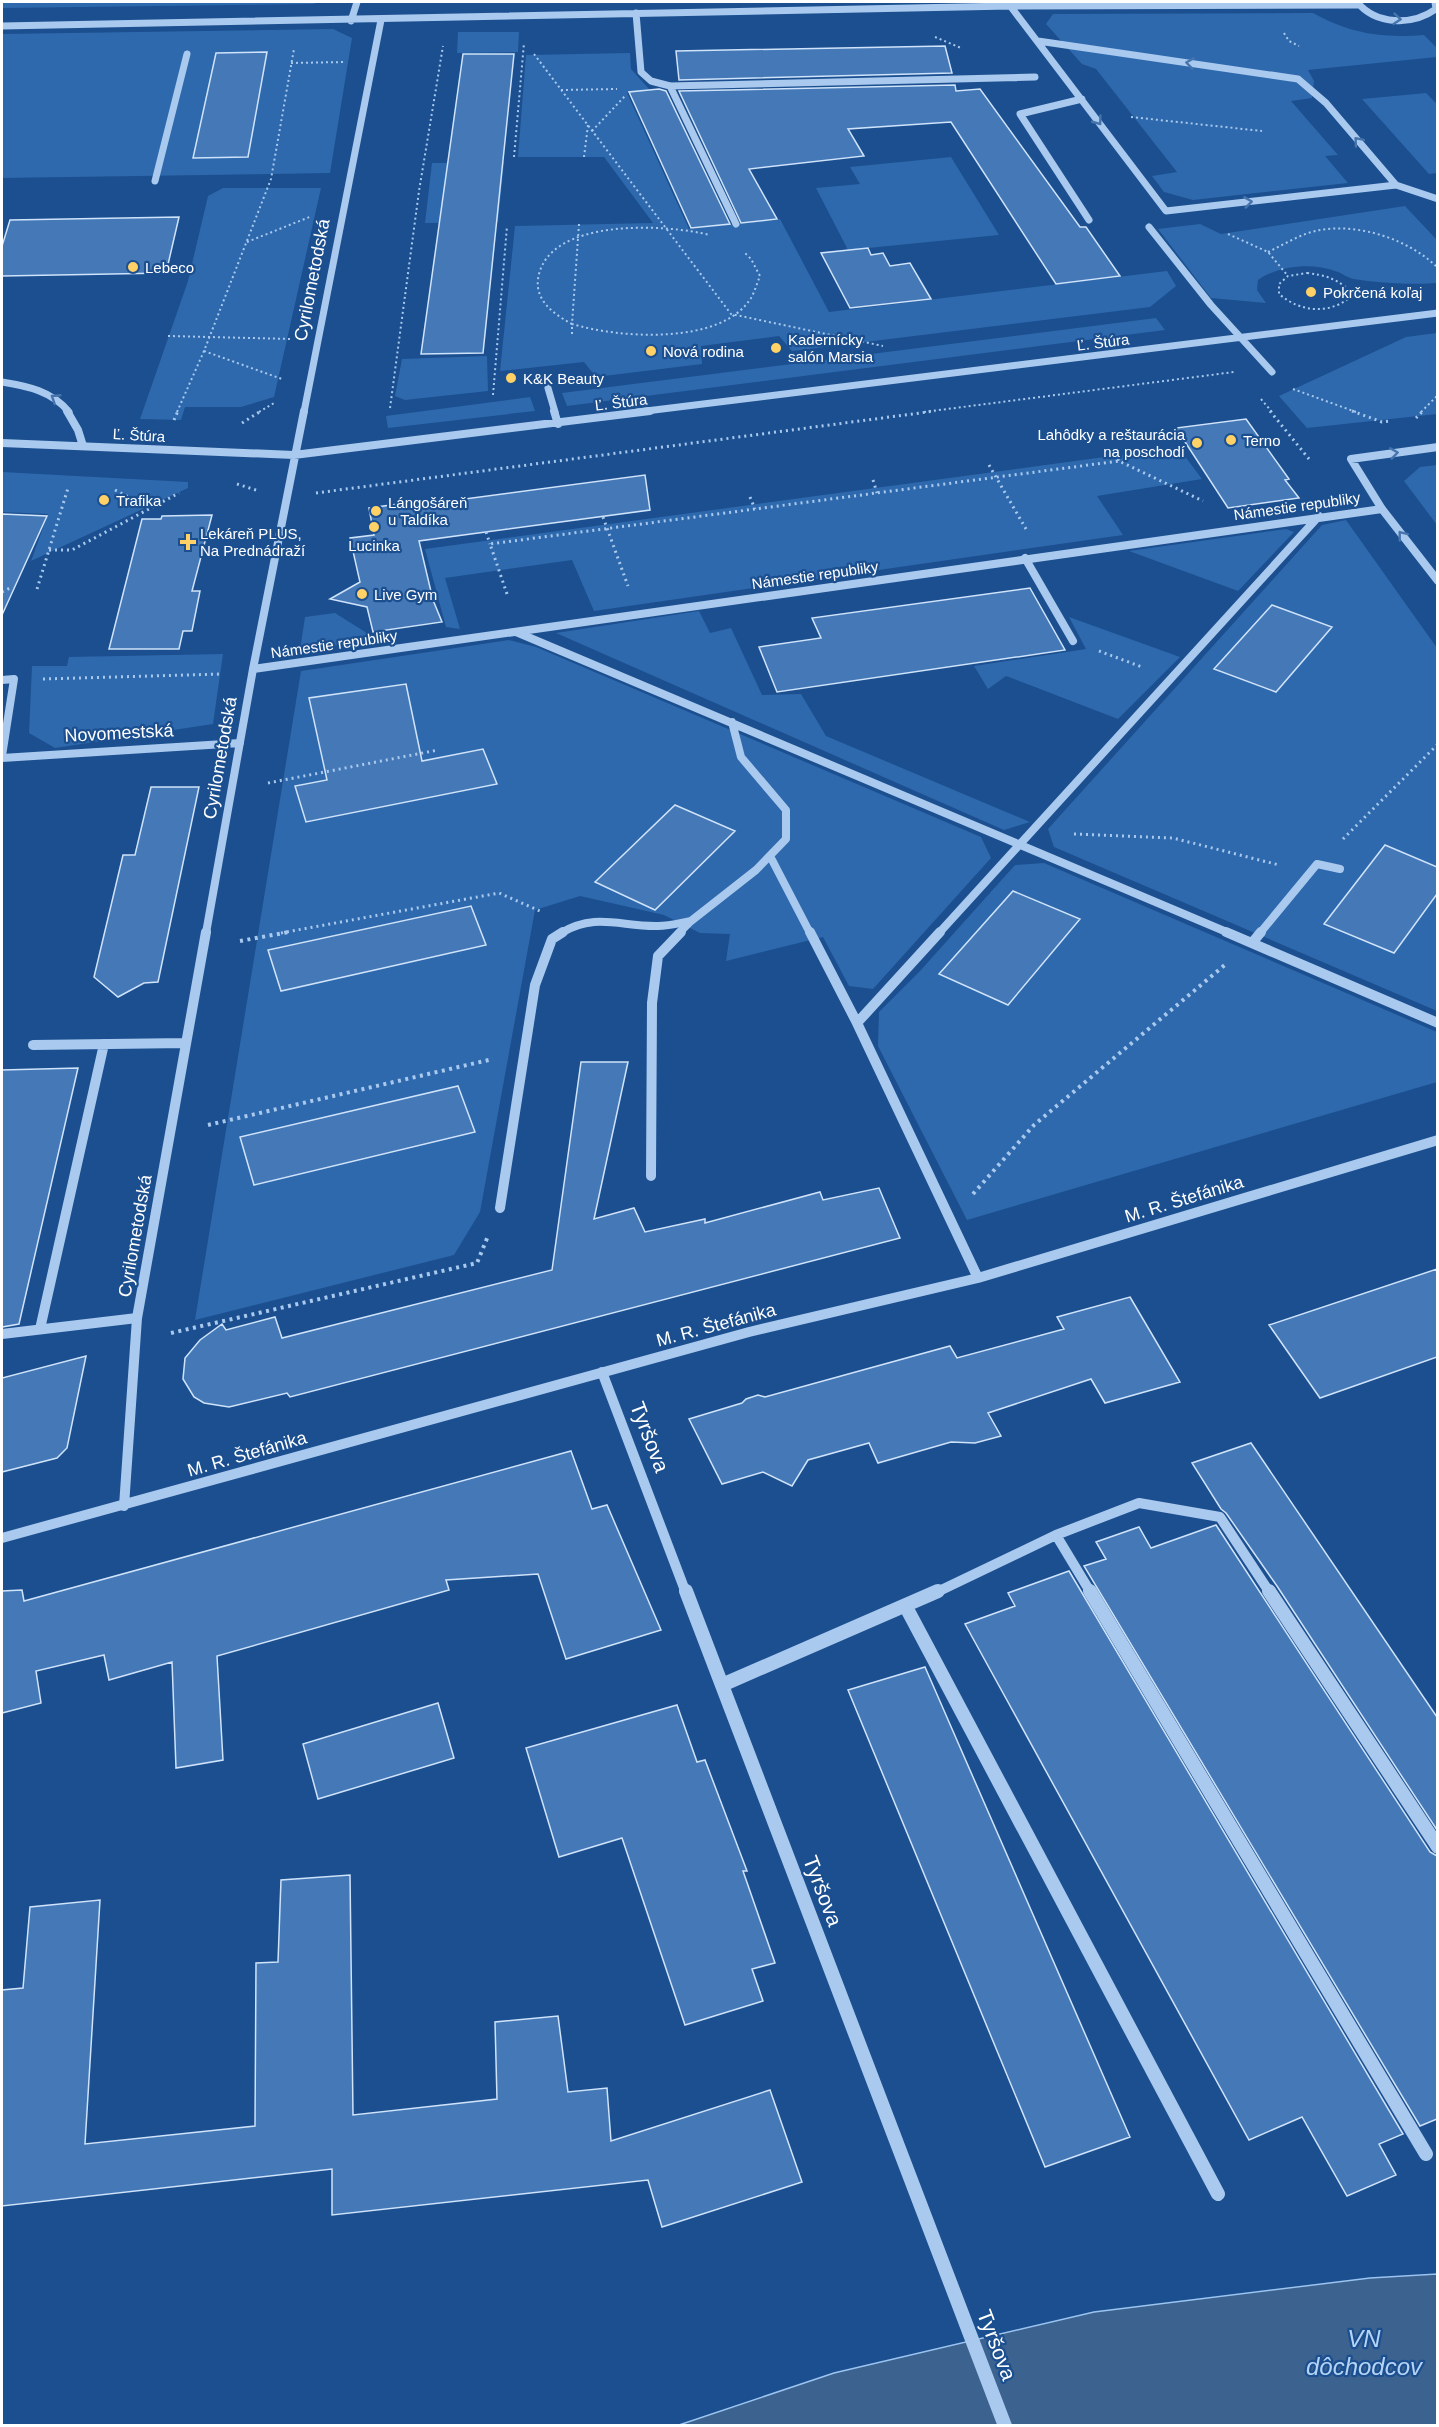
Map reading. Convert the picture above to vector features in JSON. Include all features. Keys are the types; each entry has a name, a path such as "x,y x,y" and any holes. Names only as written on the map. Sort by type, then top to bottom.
{"street":[{"path":"351,21 357,2"},
{"path":"2,26 351,21 1009,4 1357,3 1365,11 1377,16 1406,20 1430,15 1436,9 1435,2"},
{"path":"1009,4 1166,211 1396,185 1437,200"},
{"path":"636,13 641,72 651,81 670,86 1035,77"},
{"name":"Cyrilometodská","path":"124,1506 137,1318 253,669 381,20"},
{"path":"1038,41 1298,79 1326,103 1396,185"},
{"path":"155,181 187,54"},
{"path":"670,86 736,224"},
{"path":"1082,99 1020,114 1089,219"},
{"path":"1149,226 1211,305 1272,372"},
{"path":"1241,338 1437,312"},
{"name":"Ľ. Štúra","path":"2,443 294,455 1241,338"},
{"path":"2,382 32,387 50,394 64,404 81,436 83,446"},
{"path":"548,388 558,424"},
{"name":"Námestie republiky","path":"1437,447 1351,459 1382,509 1437,581"},
{"name":"Námestie republiky","path":"253,669 1319,516 1382,509"},
{"path":"857,1023 1319,516"},
{"path":"1025,558 1073,641"},
{"path":"515,631 1021,844 1437,1023"},
{"path":"2,680 14,679 2,757"},
{"path":"651,1176 652,1002 658,956 691,921 756,870 786,839 786,810 741,757 732,722"},
{"name":"Novomestská","path":"2,757 240,743"},
{"path":"770,856 857,1023 978,1278"},
{"path":"1252,943 1317,864 1340,869"},
{"path":"500,1208 535,985 552,939 573,926 597,920 658,926 691,921"},
{"path":"33,1045 186,1043"},
{"path":"40,1329 104,1044"},
{"name":"M. R. Štefánika","path":"2,1538 749,1332 978,1278 1437,1140"},
{"path":"2,1334 137,1318"},
{"name":"Tyršova","path":"602,1372 1005,2426"},
{"path":"722,1685 906,1607 1056,1535 1139,1503 1220,1517 1437,1847"},
{"path":"1056,1535 1426,2154"},
{"path":"906,1607 1218,2194"}],"path":[{"path":"514,158 524,38"},
{"path":"390,408 419,191 444,40"},
{"path":"172,425 204,351 271,179 295,42"},
{"path":"534,54 731,314 884,346"},
{"path":"291,63 349,62"},
{"path":"592,131 632,88 646,77"},
{"path":"561,90 632,88"},
{"path":"1092,112 1262,131"},
{"path":"584,157 588,125"},
{"path":"247,242 313,216"},
{"path":"572,334 579,224"},
{"path":"493,395 507,226"},
{"path":"713,236 664,226 619,228 578,239 561,246 548,255 539,267 538,289 543,301 559,318 604,333 651,336 692,331 744,307 754,295 760,276 751,259 739,249"},
{"path":"1268,252 1318,231 1340,229 1364,232 1395,242 1422,255 1437,268"},
{"path":"1219,230 1268,252 1288,276"},
{"path":"1307,273 1328,276 1344,284 1350,295 1337,307 1318,309 1299,306 1279,294 1278,284 1288,276 1307,273"},
{"path":"168,336 294,339"},
{"path":"204,351 267,372 281,379 284,385 287,373"},
{"path":"1272,372 1287,387 1382,422 1394,421"},
{"path":"1258,395 1309,459"},
{"path":"1406,419 1417,418 1437,395"},
{"path":"235,425 253,417 278,400"},
{"path":"1113,448 1119,462"},
{"path":"490,544 1119,462 1203,501"},
{"path":"989,465 1042,556"},
{"path":"873,480 877,493"},
{"path":"37,589 68,488"},
{"path":"115,489 150,508"},
{"path":"49,550 72,550 179,493"},
{"path":"750,497 755,509"},
{"path":"603,517 638,614"},
{"path":"486,532 507,594"},
{"path":"2,592 12,587"},
{"path":"1073,641 1171,678"},
{"path":"14,679 229,674"},
{"path":"1317,864 1437,744"},
{"path":"268,783 438,750"},
{"path":"1031,832 1173,838 1310,873"},
{"path":"240,941 500,893 573,926"},
{"path":"951,1220 1034,1125 1252,943"},
{"path":"208,1125 525,1052"},
{"path":"171,1333 477,1263 500,1208"}],"shaded area":[{"path":"2,2 317,2 314,4 2,8"},
{"path":"1313,13 1340,26 1367,33 1394,36 1424,35 1437,48 1437,57 1308,70 1314,81 1312,98 1291,101 1338,155 1325,156 1348,183 1193,200 1164,192 1152,176 1177,172 1096,69 1082,64 1046,24 1053,14"},
{"path":"333,29 352,38 330,173 2,178 2,34"},
{"path":"458,32 519,32 518,52 457,53"},
{"path":"630,53 631,69 649,89 627,93 689,229 780,219 829,312 1167,271 1176,286 1150,307 792,351 779,336 701,346 702,364 596,377 584,362 500,371 515,226 653,223 604,157 518,157 526,55"},
{"path":"1426,93 1438,105 1437,173 1429,174 1362,99"},
{"path":"951,157 999,235 848,250 816,188 860,184 850,167"},
{"path":"504,162 498,222 425,223 432,163"},
{"path":"223,188 321,188 274,397 241,407 185,407 181,420 140,419 188,281 208,196"},
{"path":"1405,206 1437,240 1437,283 1384,283 1352,278 1318,267 1286,268 1258,280 1257,290 1266,303 1211,298 1158,229 1200,224 1221,234"},
{"path":"1156,318 1165,330 567,406 562,393"},
{"path":"1437,333 1437,414 1307,428 1279,396 1406,337"},
{"path":"487,356 488,391 405,400 395,396 402,359"},
{"path":"530,397 535,411 388,428 386,416"},
{"path":"1178,447 1202,479 1097,496 1123,535 594,611 572,560 445,578 460,629 446,627 425,549"},
{"path":"1438,465 1437,525 1404,481 1420,467"},
{"path":"2,472 188,482 188,488 31,561 48,514 2,512"},
{"path":"1346,520 1437,648 1437,1011 1054,847 1048,829 1322,525"},
{"path":"1286,529 1294,532 1238,591 1129,551"},
{"path":"699,611 710,633 731,628 762,695 801,694 826,736 1030,822 1004,830 556,633"},
{"path":"335,613 378,640 300,650 305,617"},
{"path":"1069,617 1180,657 1118,719 1006,676 988,689 974,666 1086,649"},
{"path":"509,640 536,647 981,837 991,858 873,989 849,986 823,937 726,961 730,934 700,933 664,915 580,896 535,910 480,1212 454,1255 195,1320 301,671"},
{"path":"223,654 213,724 55,748 29,733 32,666 67,666 69,657"},
{"path":"1044,863 1437,1032 1437,1082 967,1220 878,1046 879,1012 920,971 1015,865"}],"water":[{"name":"VN dôchodcov","path":"1437,2274 1437,2425 676,2426 834,2373 1094,2312 1370,2278"}],"building":[{"path":"945,46 952,73 679,80 676,51"},
{"path":"267,52 248,157 193,158 216,53"},
{"path":"463,54 514,54 483,353 421,354"},
{"path":"955,85 956,91 980,89 1080,227 1086,227 1120,276 1056,284 951,122 848,129 864,156 749,169 777,219 741,223 679,91"},
{"path":"659,89 666,91 730,224 691,228 629,92"},
{"path":"179,217 166,273 2,276 2,246 10,220"},
{"path":"868,248 871,255 883,253 890,266 910,263 931,299 850,308 821,253"},
{"path":"1246,419 1289,479 1285,480 1299,498 1228,508 1176,428"},
{"path":"645,475 650,510 419,541 433,600 442,622 373,632 367,607 330,599 360,582 350,538 374,535 369,508 406,503 412,506"},
{"path":"2,514 47,516 2,615"},
{"path":"212,515 192,591 200,591 192,631 183,631 179,649 109,649 142,519 161,519 162,516"},
{"path":"1030,588 1065,650 777,692 759,647 821,638 812,618"},
{"path":"1272,605 1332,627 1276,692 1214,669"},
{"path":"406,684 422,761 483,749 497,784 306,822 295,786 327,780 309,698"},
{"path":"151,787 199,787 158,982 144,983 118,997 94,977 123,855 135,855"},
{"path":"675,805 735,831 655,910 595,882"},
{"path":"1385,845 1437,867 1437,894 1394,953 1324,924"},
{"path":"1013,891 1080,919 1008,1005 939,974"},
{"path":"471,906 486,945 281,991 268,950"},
{"path":"581,1062 628,1062 594,1219 634,1208 645,1232 705,1219 705,1223 820,1192 823,1200 879,1188 900,1238 290,1397 287,1393 229,1407 204,1403 194,1397 183,1379 185,1358 200,1340 222,1324 226,1330 275,1317 282,1338 552,1270"},
{"path":"78,1068 19,1324 2,1327 2,1070"},
{"path":"458,1086 475,1132 254,1185 240,1137"},
{"path":"1437,1269 1437,1357 1320,1398 1269,1325"},
{"path":"1130,1297 1180,1382 1105,1403 1091,1379 988,1413 1001,1436 975,1443 951,1442 878,1463 869,1443 808,1460 792,1486 763,1472 722,1484 689,1419 742,1403 758,1395 765,1397 950,1346 957,1358 1064,1329 1057,1317"},
{"path":"86,1356 67,1448 57,1458 2,1472 2,1378"},
{"path":"1251,1443 1437,1717 1437,1830 1277,1586 1221,1509 1192,1463"},
{"path":"571,1451 592,1509 607,1505 661,1630 566,1659 538,1574 446,1580 449,1590 217,1656 223,1760 176,1768 172,1662 109,1680 104,1655 36,1671 41,1703 2,1713 2,1591 22,1590 24,1601"},
{"path":"1216,1525 1430,1852 1437,1856 1437,2119 1420,2126 1084,1566 1106,1559 1096,1542 1139,1527 1151,1548"},
{"path":"1069,1571 1403,2134 1379,2144 1396,2175 1347,2196 1302,2117 1249,2140 965,1624 1015,1606 1008,1593"},
{"path":"925,1667 1130,2137 1045,2167 848,1690"},
{"path":"438,1703 454,1758 318,1799 303,1744"},
{"path":"677,1705 697,1762 705,1760 747,1871 743,1871 775,1963 752,1969 763,2001 685,2025 622,1838 559,1857 526,1748"},
{"path":"350,1875 353,2115 497,2099 495,2022 558,2016 568,2092 607,2088 611,2141 770,2090 802,2182 662,2227 648,2180 332,2215 332,2169 2,2206 2,1990 23,1988 30,1907 100,1900 85,2144 255,2126 256,1963 278,1962 281,1880"}],"place":[{"name":"Lebeco","path":"133,267"},
{"name":"Pokrčená koľaj","path":"1311,292"},
{"name":"Kadernícky salón Marsia","path":"776,348"},
{"name":"Nová rodina","path":"651,351"},
{"name":"K&K Beauty","path":"511,378"},
{"name":"Terno","path":"1231,440"},
{"name":"Lahôdky a reštaurácia na poschodí","path":"1197,443"},
{"name":"Trafika","path":"104,500"},
{"name":"Lángošáreň u Taldíka","path":"376,511"},
{"name":"Lucinka","path":"374,527"},
{"name":"Lekáreň PLUS, Na Prednádraží","path":"188,542"},
{"name":"Live Gym","path":"362,594"}]}
